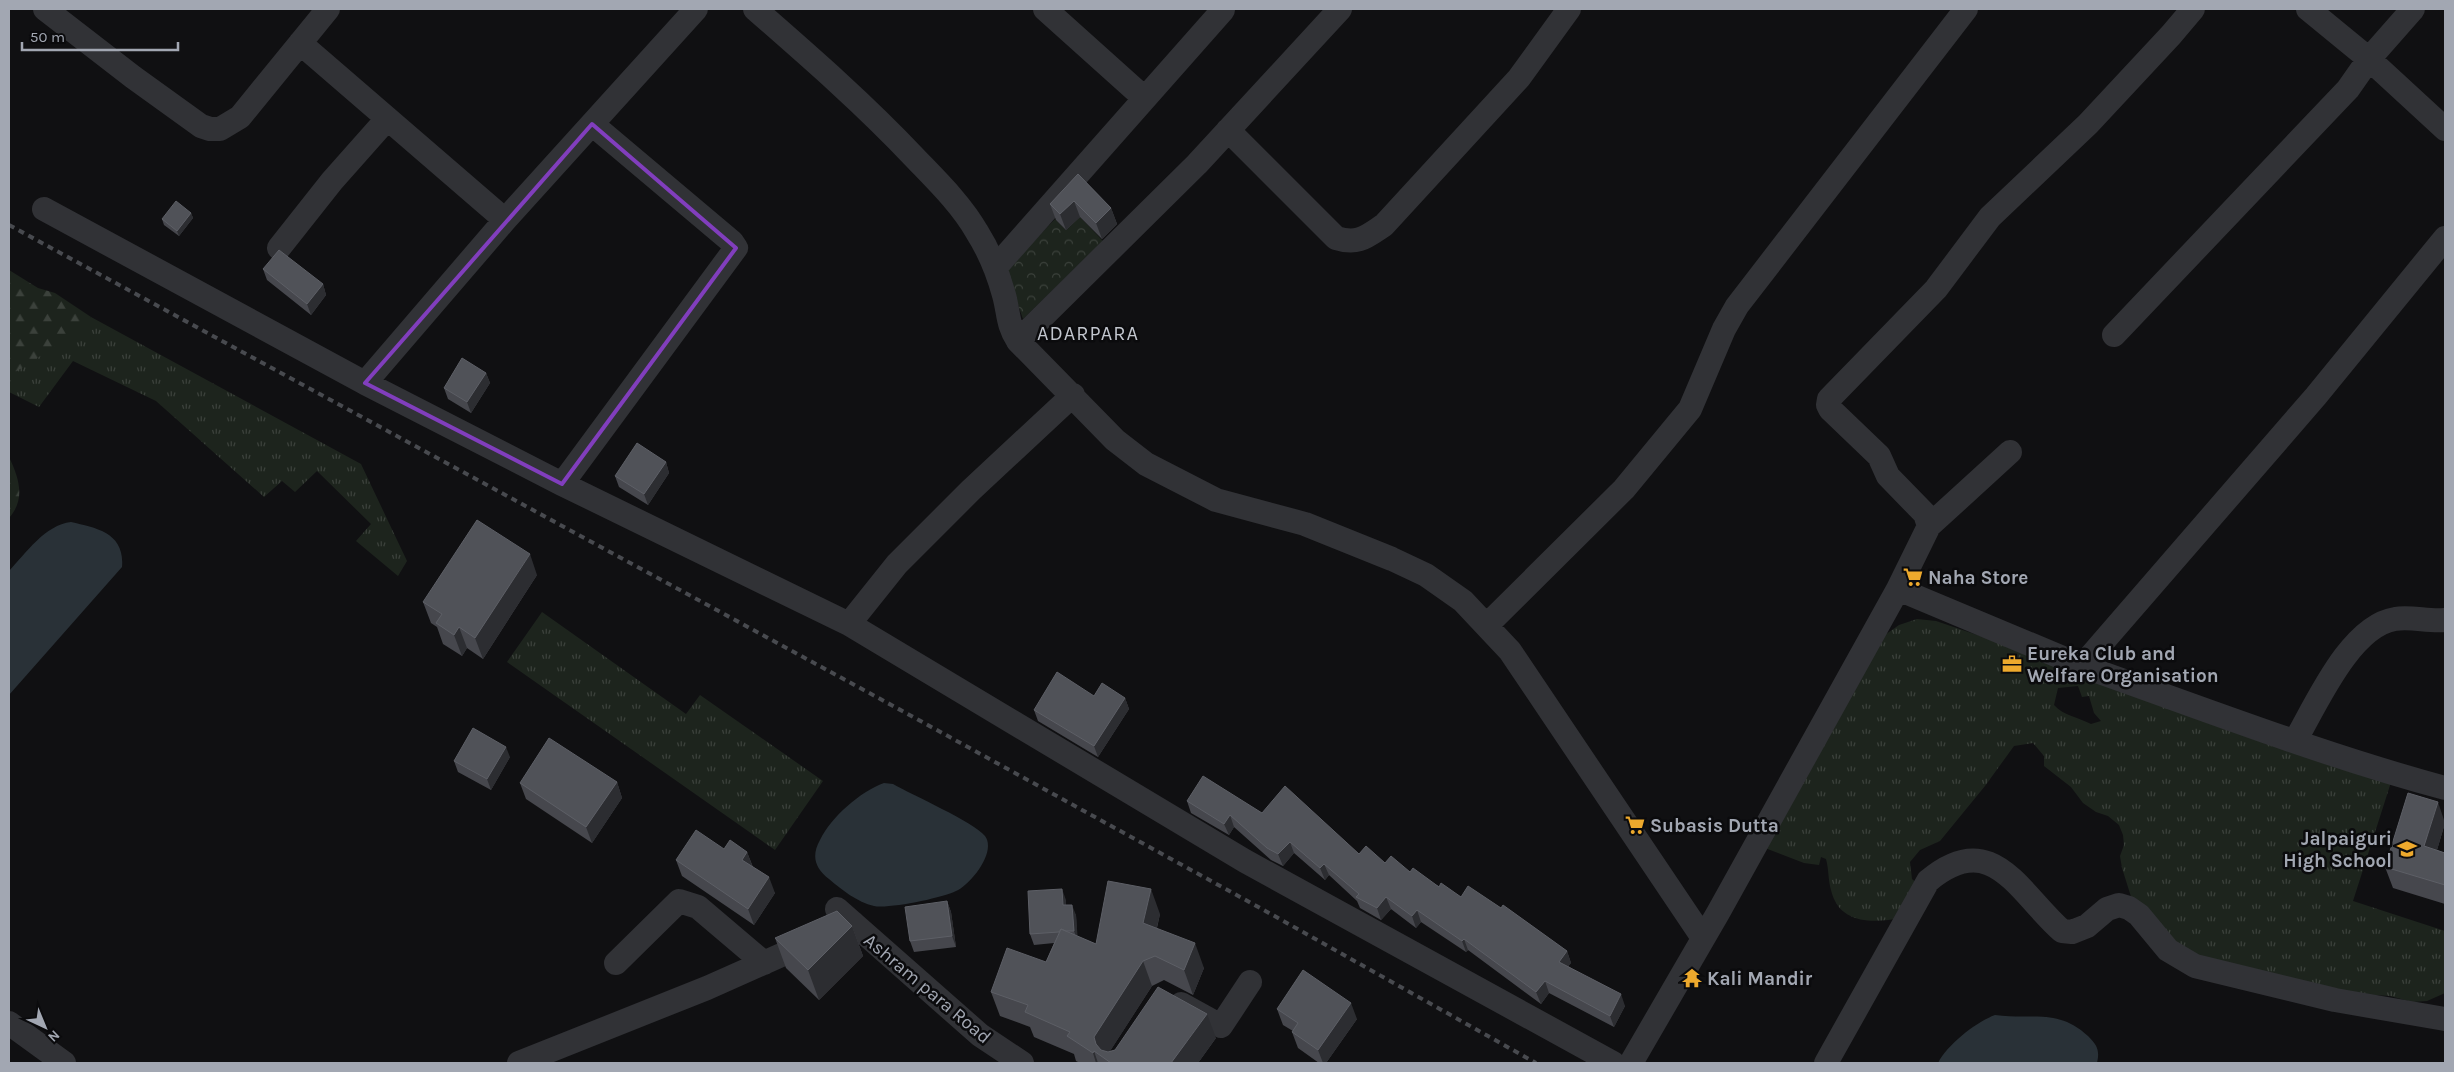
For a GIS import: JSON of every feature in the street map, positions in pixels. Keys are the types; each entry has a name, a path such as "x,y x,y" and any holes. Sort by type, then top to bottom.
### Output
{"street":[{"path":"44,9 133,77 210,130 220,129 240,117 328,9"},
{"path":"365,383 505,220 696,9"},
{"path":"755,9 844,88 931,174 976,230 995,268 1008,312 1009,327 1018,341 1115,440 1146,464 1216,500 1305,524 1392,558 1426,575 1463,601 1510,651 1703,938"},
{"path":"1045,9 1143,97"},
{"path":"1018,341 1197,164 1340,9"},
{"path":"1228,130 1336,238 1349,242 1364,238 1384,224 1518,78 1569,9"},
{"path":"1487,625 1624,489 1690,409 1724,328 1737,306 1966,9"},
{"path":"1929,526 1925,514 1888,476 1878,456 1830,409 1828,405 1829,399 1936,289 1990,217 2088,124 2171,35 2192,9"},
{"path":"2308,9 2370,59 2445,129"},
{"path":"2114,335 2348,89 2370,59 2413,9"},
{"path":"995,268 1143,97 1223,10"},
{"path":"300,43 505,220"},
{"path":"280,248 332,181 388,119"},
{"path":"562,484 736,248 732,242 592,124"},
{"path":"44,209 365,383 562,484 849,624 1246,861 1613,1063"},
{"path":"2082,666 2316,396 2445,238"},
{"path":"849,624 897,564 971,490 1073,395"},
{"path":"1631,1063 1898,589 1929,526 2010,452"},
{"path":"1898,589 2082,666 2396,775 2445,788"},
{"path":"2295,741 2344,658 2354,644 2370,631 2396,618 2445,620"},
{"path":"1826,1063 1928,882 1940,872 1960,863 1982,860 2006,873 2062,931 2072,932 2087,926 2107,909 2119,905 2129,908 2139,915 2168,950 2195,966 2334,1000 2445,1019"},
{"path":"519,1062 707,988 764,963 698,907 679,901 616,963"},
{"name":"Ashram para Road","path":"764,963 845,916 980,1035 1022,1063"},
{"path":"1158,1002 1163,994 1221,1026 1250,982"},
{"path":"9,1023 64,1063"}],"highlighted area":[{"path":"592,124 736,248 562,484 365,383"}],"green space":[{"path":"1080,217 1103,241 1023,319 1015,296 1001,276 1055,219 1066,230"},
{"path":"9,270 38,288 55,293 91,317 81,330 9,378"},
{"path":"91,317 361,464 407,561 398,576 356,541 371,524 317,471 295,492 282,481 264,497 156,401 73,361 39,407 9,392 9,374"},
{"path":"9,457 16,473 19,496 18,503 9,518"},
{"path":"542,612 686,714 700,695 823,781 775,850 507,662"},
{"path":"1917,619 1936,621 2393,776 2353,901 2445,931 2445,993 2427,1001 2412,1002 2390,996 2345,993 2194,961 2133,903 2122,868 2120,856 2124,845 2119,825 2108,816 2096,812 2083,803 2071,787 2044,766 2044,756 2033,743 2014,746 1985,786 1940,841 1920,850 1910,862 1912,879 1920,886 1901,918 1869,921 1850,916 1835,901 1830,886 1826,859 1821,857 1819,865 1804,863 1765,848 1882,637 1899,625","holes":["2078,686 2082,697 2089,696 2094,713 2101,721 2091,724 2067,714 2054,705 2058,688"]}],"shaded area":[{"path":"71,522 99,530 114,539 119,546 122,556 122,567 9,695 9,571 44,534 62,524"},
{"path":"884,783 893,784 942,809 979,830 985,836 988,843 988,851 985,859 962,888 939,897 881,907 862,902 850,895 820,871 815,856 817,846 825,831 839,814 856,799"},
{"path":"1995,1015 2055,1018 2077,1027 2094,1042 2098,1051 2097,1063 1938,1063 1955,1041 1979,1023"}],"building":[{"path":"1078,174 1111,208 1096,223 1074,201 1060,214 1050,204"},
{"path":"176,201 191,213 177,231 162,219"},
{"path":"279,250 323,284 307,304 263,269"},
{"path":"462,358 486,373 467,402 444,388"},
{"path":"637,443 666,462 644,494 615,476"},
{"path":"477,520 530,554 475,638 459,627 454,635 436,623 442,614 423,602"},
{"path":"1057,672 1094,696 1102,683 1125,698 1094,746 1034,710"},
{"path":"473,728 506,747 487,779 454,761"},
{"path":"549,738 617,782 586,827 520,783"},
{"path":"1203,776 1262,813 1285,786 1359,854 1366,846 1385,863 1391,856 1410,872 1413,868 1439,887 1441,883 1461,897 1468,886 1501,908 1503,905 1567,951 1559,962 1621,994 1610,1016 1545,981 1536,992 1464,939 1462,941 1417,910 1412,916 1386,897 1377,908 1356,897 1359,894 1324,864 1320,868 1290,842 1278,854 1267,848 1230,815 1224,824 1187,801"},
{"path":"2408,793 2438,802 2424,846 2445,853 2445,885 2385,867"},
{"path":"696,830 724,849 730,840 747,852 742,860 769,877 748,909 676,860"},
{"path":"1108,881 1151,889 1143,923 1195,943 1184,970 1155,956 1143,961 1094,1037 1096,1044 1101,1050 1108,1052 1115,1050 1158,987 1207,1014 1171,1063 1111,1063 1067,1036 1070,1032 1025,1012 1028,1005 991,992 1007,948 1046,962 1061,929 1096,944"},
{"path":"1062,889 1063,905 1072,905 1074,931 1061,929 1059,932 1030,934 1028,891"},
{"path":"947,901 952,936 910,941 905,907"},
{"path":"837,911 852,926 808,970 775,938"},
{"path":"1303,970 1351,1003 1318,1050 1292,1032 1298,1023 1277,1009"}],"railway":[{"path":"9,225 906,713 1262,909 1536,1063"}],"place":[{"name":"Naha Store","path":"1913,577"},
{"name":"Eureka Club and Welfare Organisation","path":"2012,664"},
{"name":"Subasis Dutta","path":"1635,825"},
{"name":"Jalpaiguri High School","path":"2407,849"},
{"name":"Kali Mandir","path":"1692,978"}],"district":[{"name":"ADARPARA","path":"1088,333"}]}
